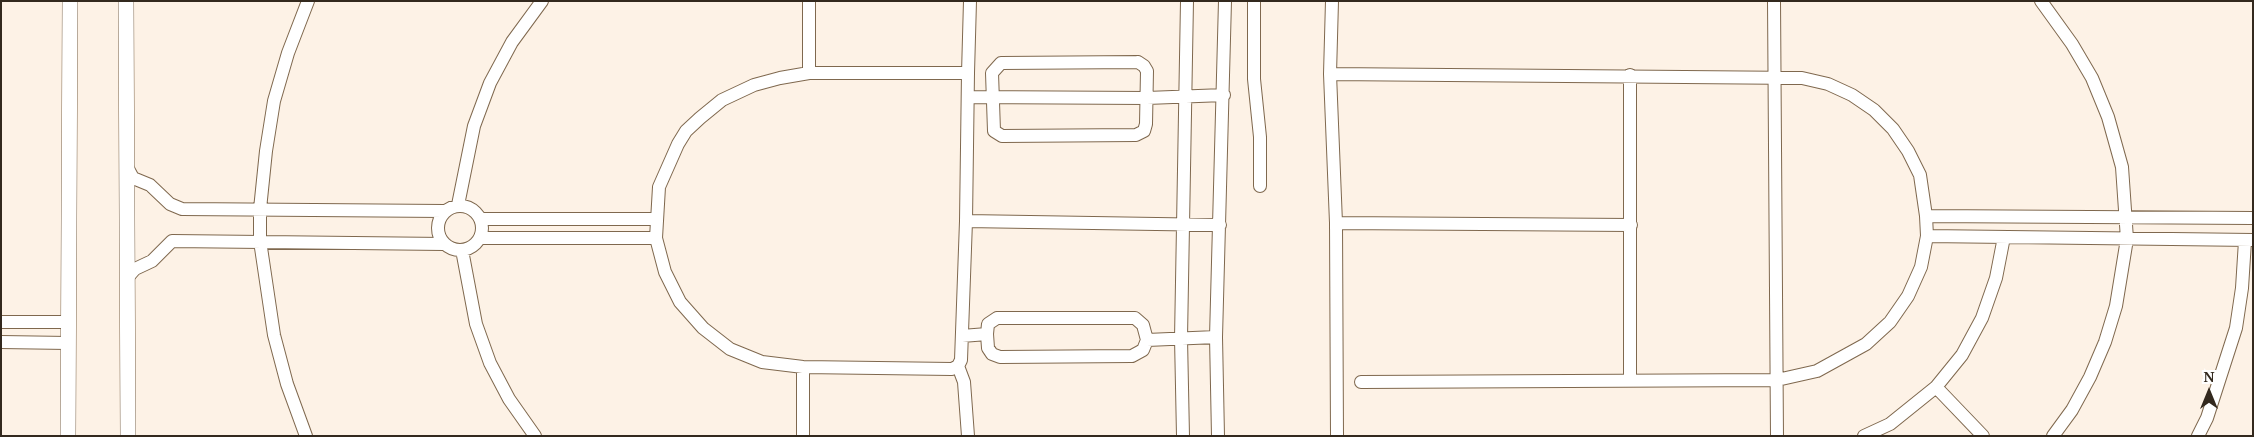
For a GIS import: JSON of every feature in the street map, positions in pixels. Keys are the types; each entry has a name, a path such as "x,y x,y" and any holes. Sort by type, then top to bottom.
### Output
{"street":[{"path":"68,436 70,1"},
{"path":"126,1 128,436"},
{"path":"306,436 287,384 274,335 260,241 260,209 266,151 274,101 288,53 308,1"},
{"path":"458,205 474,126 490,83 512,42 542,1"},
{"path":"809,1 809,73"},
{"path":"968,73 809,73 780,78 754,85 722,100 686,131 669,161 659,187 656,238 665,272 676,295 702,328 730,348 762,362 803,368 952,369 958,366 961,360 966,221 970,1"},
{"path":"1183,436 1181,338 1187,1"},
{"path":"1218,436 1216,337 1224,95 1225,1"},
{"path":"1254,1 1254,79 1260,137 1260,186"},
{"path":"1332,1 1330,74 1336,223 1337,436"},
{"path":"1774,1 1777,436"},
{"path":"2041,1 2072,44 2092,78 2108,117 2122,167 2128,239 2116,306 2105,342 2090,377 2072,410 2053,436"},
{"path":"1138,62 1147,71 1146,124 1144,131 1136,135 1002,136 994,131 993,97 992,73 995,67 1001,63 1138,62"},
{"path":"1330,74 1775,76 1802,78 1828,84 1852,95 1874,110 1893,129 1908,151 1920,175 1926,216 1927,236 1921,268 1908,296 1890,322 1866,344 1816,371 1777,380 1360,382"},
{"path":"1630,75 1630,380"},
{"path":"968,97 1147,98 1224,95"},
{"path":"126,165 133,178 150,185 170,204 182,209 444,212 458,205 472,209 481,219 483,226 481,238"},
{"path":"444,212 438,224 439,237 444,244 455,250 469,248 481,238 656,238"},
{"path":"1926,216 2253,218"},
{"path":"481,219 656,219"},
{"path":"966,221 1220,225"},
{"path":"1336,223 1630,225"},
{"path":"1927,236 2249,240 2236,328 2207,418 2198,436"},
{"path":"1864,436 1890,424 1936,387 1962,354 1982,318 1996,278 2004,237"},
{"path":"128,277 135,269 152,261 172,241 444,244"},
{"path":"462,250 476,324 490,363 509,399 535,436"},
{"path":"997,318 1135,318 1143,325 1147,340 1143,350 1132,356 1000,357 992,354 988,348 987,334 988,324 997,318"},
{"path":"1,322 68,322"},
{"path":"962,336 987,334"},
{"path":"1147,340 1216,337"},
{"path":"1,342 68,343"},
{"path":"958,366 964,382 968,436"},
{"path":"803,368 804,436"},
{"path":"1936,387 1983,436"}]}
